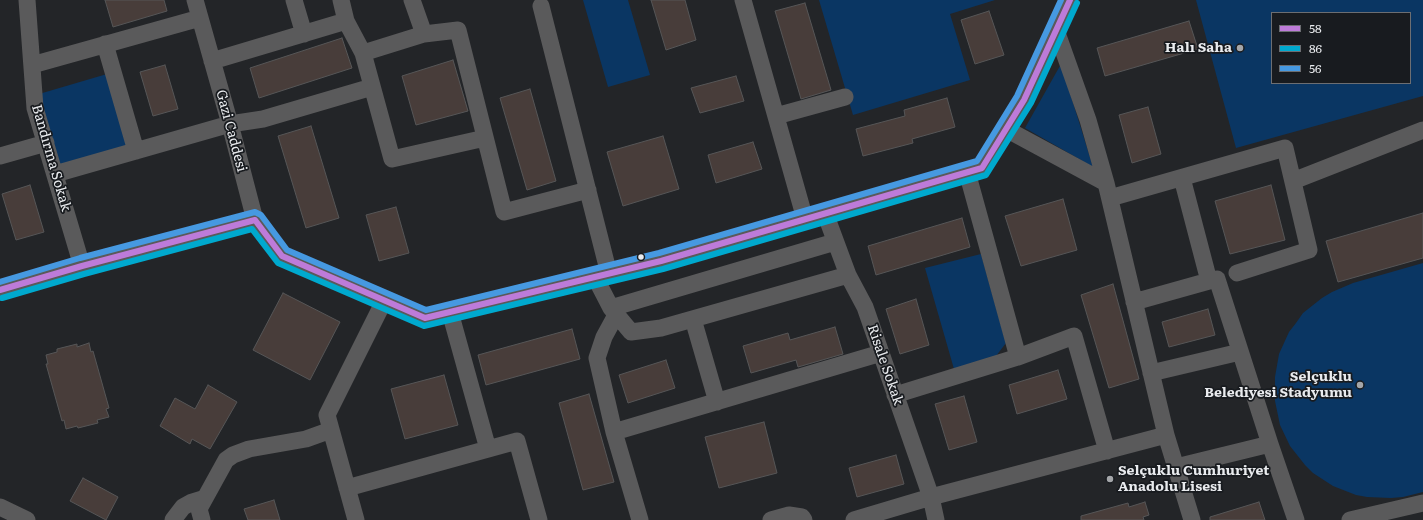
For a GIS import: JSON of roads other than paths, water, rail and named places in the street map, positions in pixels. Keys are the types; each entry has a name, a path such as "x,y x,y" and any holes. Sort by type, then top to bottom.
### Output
{"street":[{"name":"Bandırma Sokak","path":"27,0 35,108 82,266"},
{"name":"Gazi Caddesi","path":"194,0 230,124 255,220 282,256 384,301"},
{"path":"294,0 304,34"},
{"path":"341,0 346,21 363,53 392,159 485,138"},
{"path":"412,0 424,34"},
{"path":"743,0 806,219"},
{"path":"356,520 327,414 384,301 425,318 661,261 982,168 1024,100 1070,0"},
{"path":"541,6 588,190 602,276 614,312 631,332 661,328 848,275"},
{"path":"32,65 200,18"},
{"path":"212,61 346,21"},
{"path":"363,53 424,34 458,30 504,212 588,190"},
{"path":"1056,30 1088,120 1108,191 1166,435 1192,520"},
{"path":"105,44 136,151"},
{"path":"55,174 230,124 263,119 372,87"},
{"path":"776,116 845,97"},
{"path":"1006,130 1108,191 1182,178 1285,148 1309,250 1237,273"},
{"path":"1293,181 1423,130"},
{"path":"0,156 46,143"},
{"path":"967,172 1018,357"},
{"path":"1182,178 1209,281"},
{"name":"Risale Sokak","path":"825,213 848,275 865,307 930,497 936,520"},
{"path":"3,290 82,266 255,220"},
{"path":"614,312 835,242"},
{"path":"1134,302 1217,279 1296,520"},
{"path":"450,312 488,449"},
{"path":"614,312 597,358 614,432 640,520"},
{"path":"693,319 717,402"},
{"path":"895,395 1018,357 1074,336 1107,451"},
{"path":"1151,373 1240,352"},
{"path":"614,432 881,353"},
{"path":"202,520 199,509 226,460 233,455 249,449 306,438 331,430"},
{"path":"854,520 930,497 1166,435"},
{"path":"347,488 517,442 539,520"},
{"path":"1176,467 1270,444"},
{"path":"173,520 183,507 192,502 206,498"},
{"path":"1350,520 1423,503"},
{"path":"0,507 26,520"},
{"path":"771,520 789,515 802,517 804,520"}],"place":[{"name":"Halı Saha","path":"1240,48"},
{"name":"Selçuklu Belediyesi Stadyumu","path":"1360,385"},
{"name":"Selçuklu Cumhuriyet Anadolu Lisesi","path":"1110,479"}]}
